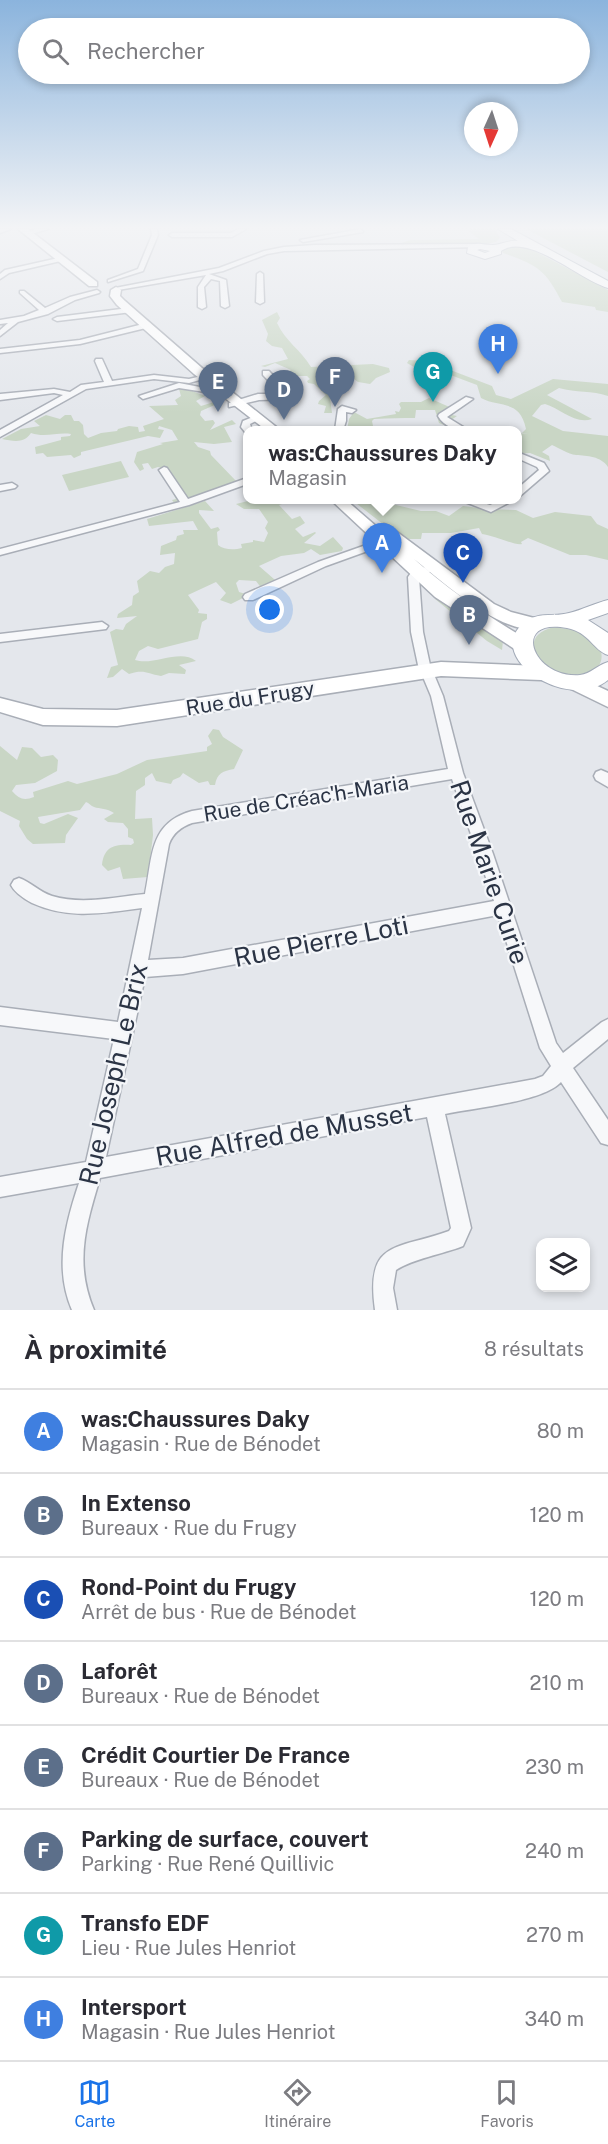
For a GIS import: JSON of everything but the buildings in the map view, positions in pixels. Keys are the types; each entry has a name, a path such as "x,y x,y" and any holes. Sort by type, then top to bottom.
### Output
{"main road":[{"path":"576,623 608,606"},
{"path":"607,672 593,680 576,683 559,681 541,673 523,649 526,633 536,624 550,620 576,623 608,616"},
{"path":"576,623 598,634 608,648"}],"street":[{"path":"0,322 29,319 93,290"},
{"path":"110,290 127,310 202,378 237,406 255,425"},
{"path":"201,290 202,307"},
{"path":"223,290 225,306"},
{"path":"260,290 260,302"},
{"path":"22,292 45,312"},
{"path":"57,319 127,310"},
{"path":"0,334 14,322"},
{"path":"0,351 145,325"},
{"path":"99,361 109,383"},
{"path":"237,406 282,389 266,373"},
{"path":"0,434 84,387 154,377 189,381 202,378"},
{"path":"143,396 178,386 205,390 215,388"},
{"path":"0,397 54,391 69,394"},
{"path":"454,426 447,423 442,416 469,399"},
{"path":"340,426 342,409 352,410"},
{"path":"522,457 541,465 544,471 522,490"},
{"path":"164,470 186,503"},
{"path":"0,552 186,503 243,482"},
{"path":"0,488 12,486"},
{"path":"343,504 393,546 425,580 496,612 536,624"},
{"path":"355,504 425,580 523,649 516,663 501,670"},
{"path":"475,504 487,509 496,508 502,504"},
{"path":"249,597 322,564 393,546"},
{"name":"Rue Marie Curie","path":"425,580 418,639 426,671 437,696 456,773 549,1048 608,1136"},
{"path":"0,638 102,626"},
{"name":"Rue du Frugy","path":"0,705 43,717 117,718 451,668 541,673"},
{"path":"576,683 608,699"},
{"name":"Rue de Créac'h-Maria","path":"164,837 172,825 192,817 456,773"},
{"name":"Rue Joseph Le Brix","path":"83,1310 76,1298 73,1248 80,1211 94,1170 139,969 164,837"},
{"path":"19,885 38,899 69,908 152,900"},
{"name":"Rue Pierre Loti","path":"139,969 183,966 503,907"},
{"path":"0,1016 125,1032"},
{"name":"Rue Alfred de Musset","path":"0,1187 535,1088 549,1082 571,1057 608,1028"},
{"path":"386,1310 381,1284 382,1274 390,1262 456,1239 461,1228 434,1106"}],"green space":[{"path":"555,290 608,290 608,312 596,310 595,307 562,302"},
{"path":"277,312 280,318 277,323 280,329 311,367 373,364 389,368 390,372 376,378 370,384 358,382 350,376 345,377 345,382 321,384 330,398 332,413 324,413 326,406 318,404 326,395 314,384 308,383 310,379 307,376 291,376 280,381 275,377 291,370 275,363 265,367 261,366 288,359 282,348 272,346 266,341 268,334 262,320"},
{"path":"409,360 427,361 492,386 496,395 511,399 553,379 608,384 608,396 559,388 547,395 592,419 580,420 545,404 541,405 532,416 563,431 608,436 608,467 598,459 573,454 552,445 542,452 549,456 550,461 530,453 522,454 522,433 528,434 522,433 526,429 523,419 514,409 481,398 477,385 432,368 414,367 407,363"},
{"path":"182,387 205,396 196,401 201,406 214,402 217,404 201,411 200,415 205,421 213,420 215,423 210,430 232,420 236,424 224,427 232,442 214,444 194,442 198,447 210,451 211,455 237,482 175,504 172,500 176,499 170,488 171,483 165,469 158,467 152,469 148,463 142,464 144,469 140,471 134,462 137,452 163,444 160,443 178,440 172,430 159,426 158,429 164,430 160,438 148,436 81,452 81,455 74,458 71,455 47,457 43,453 36,454 35,447 61,440 61,437 71,434 31,433 22,440 2,439 21,429 40,426 34,421 46,415 60,419 65,415 71,415 74,421 79,421 83,425 84,434 88,438 129,426 138,427 139,432 145,431 143,426 164,419 149,406 178,405 175,400 181,396 179,389"},
{"path":"429,398 454,409 452,415 457,416 451,420 464,426 451,424 446,426 439,423 435,410 416,410 415,418 374,419 373,426 348,426 354,412 367,419 396,414 395,411 399,412 401,408 399,404 401,402 421,402"},
{"path":"121,461 129,477 69,491 62,475"},
{"path":"205,501 214,511 199,510 199,513 211,529 218,527 220,530 217,532 220,547 239,549 242,548 241,544 253,542 253,540 264,542 268,533 265,528 268,522 259,509 244,509 236,504 282,504 279,505 292,519 300,516 305,523 295,529 303,537 316,533 304,543 320,546 333,537 343,548 342,551 320,555 311,549 304,553 281,556 259,566 282,586 279,589 262,589 256,581 239,580 236,583 239,592 249,595 231,604 220,600 226,593 216,582 188,595 199,610 198,613 207,614 207,619 202,622 198,639 158,649 148,646 139,651 135,660 150,661 190,657 196,661 179,665 186,670 185,674 169,673 161,676 142,672 129,674 122,669 113,677 107,678 111,667 118,665 110,632 116,629 123,630 126,624 137,616 117,618 118,614 132,605 133,596 139,592 137,581 150,571 159,573 165,567 174,564 175,553 160,555 161,546 176,540 177,536 184,534 183,530 198,530 193,521 149,526 147,519"},
{"path":"357,504 396,505 421,511 436,511 449,516 463,506 516,510 533,518 555,512 591,516 597,524 608,529 608,560 586,555 570,555 528,538 521,542 522,544 514,543 482,534 479,528 451,533 422,533 421,539 406,539 397,535"},
{"path":"437,598 503,641 502,650 487,641 435,599"},
{"path":"554,627 580,631 601,651 599,665 592,671 579,675 565,674 552,669 542,661 535,651 534,642 540,633"},
{"path":"213,729 219,730 223,737 243,750 234,769 221,773 215,785 210,785 208,781 199,783 183,773 171,784 156,781 152,773 145,778 145,785 136,791 135,819 152,818 153,835 148,877 123,879 120,867 108,871 102,865 108,850 115,846 134,843 133,839 128,837 128,829 123,823 108,822 104,819 114,813 111,811 94,807 86,802 80,810 38,817 40,823 44,824 68,814 78,818 66,835 65,843 33,844 19,826 20,821 0,811 0,746 17,760 22,747 32,748 41,757 53,755 58,760 57,771 35,783 16,785 12,791 19,797 27,799 34,797 33,792 68,781 77,784 117,774 147,760 207,751 207,747 212,744 208,736"}],"place":[{"name":"Intersport","path":"498,374"},
{"name":"Transfo EDF","path":"433,402"},
{"name":"Parking de surface, couvert","path":"335,407"},
{"name":"Crédit Courtier De France","path":"218,412"},
{"name":"Laforêt","path":"284,420"},
{"name":"was:Chaussures Daky","path":"382,573"},
{"name":"Rond-Point du Frugy","path":"463,583"},
{"name":"In Extenso","path":"469,645"}]}
